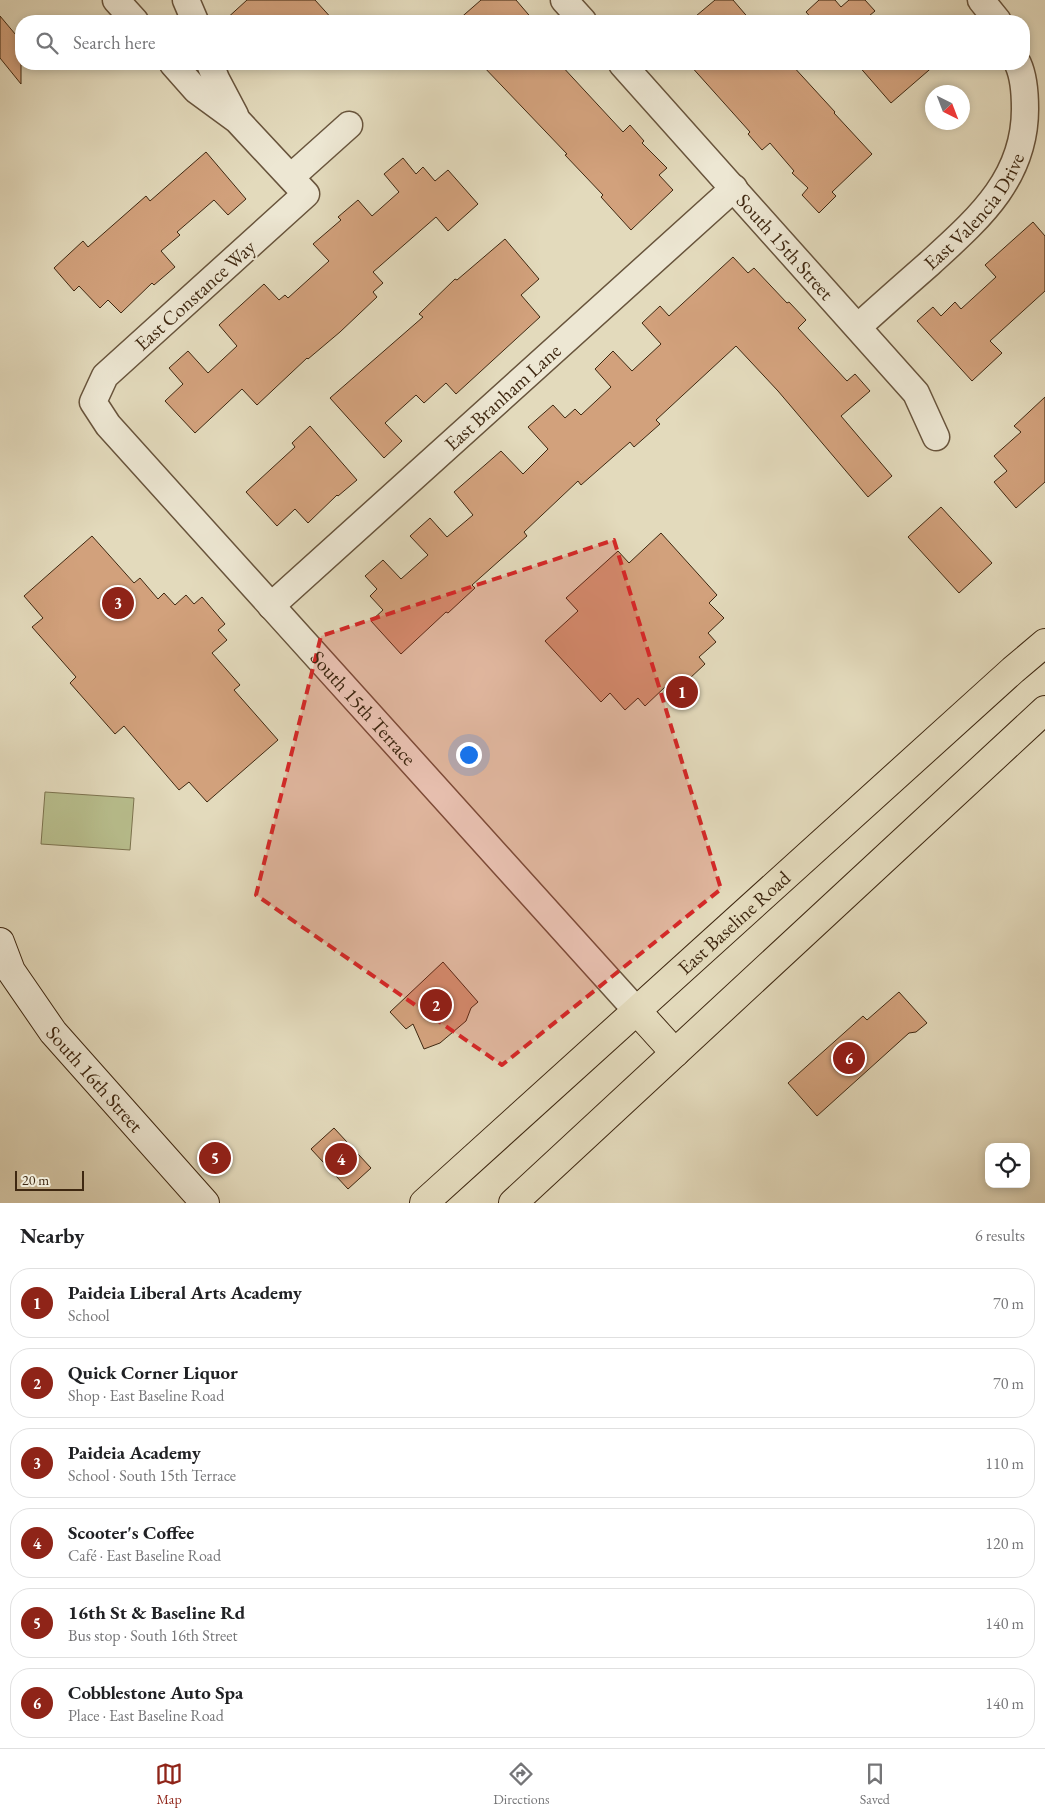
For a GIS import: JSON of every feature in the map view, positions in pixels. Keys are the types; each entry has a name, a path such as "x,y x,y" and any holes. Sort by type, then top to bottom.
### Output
{"main road":[{"name":"East Baseline Road","path":"424,1203 1013,670 1045,644"},
{"path":"513,1203 1045,710"},
{"name":"South 16th Street","path":"0,942 11,971 53,1032 205,1203"},
{"path":"637,1011 675,1053"}],"street":[{"path":"116,0 130,15"},
{"path":"186,0 192,15"},
{"path":"564,0 578,15"},
{"path":"981,0 993,15"},
{"path":"178,70 196,90 237,120 298,185"},
{"path":"212,70 237,120"},
{"name":"South 15th Street","path":"627,70 916,393 936,437"},
{"name":"East Valencia Drive","path":"858,327 960,235 1002,189 1020,150 1025,125 1025,98 1019,70"},
{"name":"East Constance Way","path":"93,402 105,376 298,185 349,125"},
{"name":"East Branham Lane","path":"271,606 734,188"},
{"name":"South 15th Terrace","path":"93,402 108,425 637,1011"}],"highlighted area":[{"path":"614,540 721,889 502,1065 256,895 321,636"}],"green space":[{"path":"45,792 134,798 130,850 41,844"}],"building":[{"path":"247,0 315,0 329,15 231,15"},
{"path":"481,0 516,0 529,15 464,15"},
{"path":"715,0 733,0 746,15 697,15"},
{"path":"819,0 835,0 841,7 849,0 865,0 875,11 870,15 809,15 806,12"},
{"path":"0,16 15,34 15,70 21,70 21,84 0,58"},
{"path":"487,70 566,70 623,132 630,125 644,141 642,143 667,168 659,175 673,190 631,230 601,197 603,195 565,155 567,154"},
{"path":"694,70 796,70 872,154 832,192 836,196 819,213 802,195 808,188 792,173 794,171 770,143 762,150 748,134 750,132"},
{"path":"862,70 929,70 891,103"},
{"path":"206,152 246,199 228,215 214,200 177,232 180,235 161,251 175,267 154,285 152,283 121,313 108,300 100,308 79,286 74,291 54,268 83,241 88,247 146,196 150,201"},
{"path":"403,158 416,174 423,167 435,181 448,170 478,204 448,231 436,217 373,272 383,283 373,292 377,297 257,405 242,389 195,433 165,401 183,384 169,368 188,351 208,373 237,346 219,325 264,284 279,300 285,295 288,298 329,261 313,244 341,220 338,217 358,200 372,216 399,192 384,174"},
{"path":"1033,222 1045,236 1045,291 990,341 1002,353 972,381 917,321 933,307 941,316 955,302 961,309 996,277 985,265"},
{"path":"505,239 539,279 521,295 540,317 456,394 446,383 424,403 416,395 385,423 402,441 384,458 330,398 423,317 419,314 455,279 457,280"},
{"path":"733,257 748,273 754,268 806,320 798,328 847,381 855,374 870,391 841,416 892,476 868,497 778,391 736,346 656,420 660,424 634,447 630,442 581,485 578,481 524,532 527,536 472,585 475,588 401,654 371,621 383,610 370,596 377,589 365,576 383,560 401,579 428,555 410,536 430,518 447,537 473,515 454,492 501,451 523,474 548,449 528,427 553,405 565,418 575,409 581,415 611,387 595,369 613,351 632,371 661,344 642,323 660,306 669,316"},
{"path":"1045,397 1045,482 1016,508 994,482 1007,471 994,456 1021,432 1014,426"},
{"path":"310,426 357,480 337,495 308,523 295,509 277,526 246,492 295,447 292,443"},
{"path":"941,507 992,563 959,593 908,537"},
{"path":"661,533 717,595 709,603 724,618 708,633 716,642 699,657 705,664 672,695 665,687 645,706 638,698 625,710 610,693 601,702 545,641 578,611 566,598 618,551 629,563"},
{"path":"92,536 134,583 140,578 158,599 164,593 175,605 186,595 194,604 202,597 225,624 218,630 227,640 212,653 240,685 234,690 278,740 207,802 189,782 179,790 124,726 115,734 70,683 76,677 32,627 43,618 24,596"},
{"path":"443,962 478,1002 471,1008 466,1021 440,1043 424,1049 413,1024 406,1029 390,1012"},
{"path":"899,992 927,1023 916,1032 909,1033 817,1116 788,1083 863,1016 867,1020"},
{"path":"334,1128 371,1168 348,1189 311,1149"}],"place":[{"name":"Paideia Academy","path":"118,603"},
{"name":"Paideia Liberal Arts Academy","path":"682,692"},
{"name":"Quick Corner Liquor","path":"436,1005"},
{"name":"Cobblestone Auto Spa","path":"849,1058"},
{"name":"16th St & Baseline Rd","path":"215,1158"},
{"name":"Scooter's Coffee","path":"341,1159"}]}
